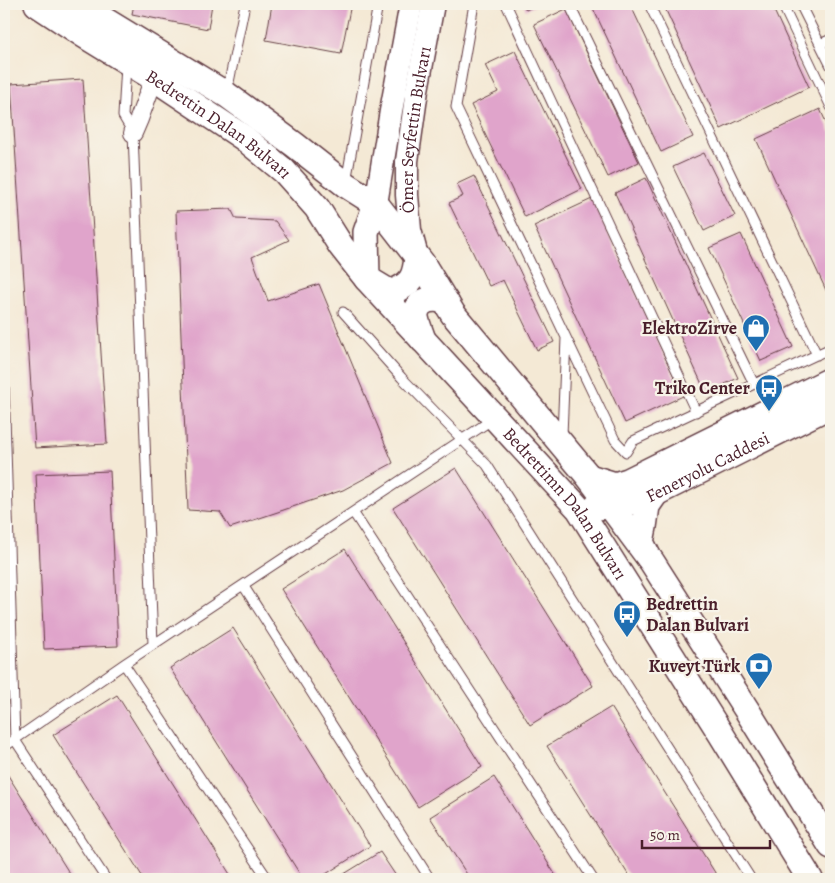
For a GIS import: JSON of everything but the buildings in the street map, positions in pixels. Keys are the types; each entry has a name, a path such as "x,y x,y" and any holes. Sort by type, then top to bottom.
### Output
{"main road":[{"name":"Bedrettin Dalan Bulvarı","path":"37,4 244,138 284,171 317,208 341,246 367,279"},
{"name":"Bedrettin Dalan Bulvarı","path":"90,7 227,95 346,185 376,204 417,257"},
{"path":"376,204 366,232 367,279 392,294 405,287 416,272 417,257"},
{"name":"Bedrettimn Dalan Bulvarı","path":"417,257 453,314 589,477 652,562 831,846"},
{"name":"Bedrettimn Dalan Bulvarı","path":"367,279 579,509 810,879"},
{"path":"423,340 416,312 420,305 432,299 446,302"},
{"name":"Feneryolu Caddesi","path":"589,477 615,485 628,481 831,380"},
{"name":"Feneryolu Caddesi","path":"579,509 621,505 656,494 831,405"},
{"path":"652,562 640,542 644,528 646,506 656,494"}],"street":[{"name":"Ömer Seyfettin Bulvarı","path":"376,204 411,4"},
{"name":"Ömer Seyfettin Bulvarı","path":"417,257 410,230 407,161 416,90 433,4"},
{"path":"133,133 154,78"}],"lane":[{"path":"227,95 244,4"},
{"path":"346,185 378,4"},
{"path":"474,4 456,107 615,440 626,452 634,441 831,348"},
{"path":"506,4 696,412"},
{"path":"569,4 754,384"},
{"path":"649,4 816,355"},
{"path":"782,4 831,107"},
{"path":"800,4 831,66"},
{"path":"820,44 831,39"},
{"path":"126,60 124,116 133,133 154,644"},
{"path":"343,312 402,378 487,465 752,879"},
{"path":"561,443 566,337"},
{"path":"4,383 15,740 106,879"},
{"path":"4,748 124,664 495,418"},
{"path":"353,512 593,879"},
{"path":"243,585 430,879"},
{"path":"124,664 268,879"}],"place":[{"name":"ElektroZirve","path":"756,352"},
{"name":"Triko Center","path":"769,412"},
{"name":"Bedrettin Dalan Bulvari","path":"627,638"},
{"name":"Kuveyt Türk","path":"759,690"}]}
